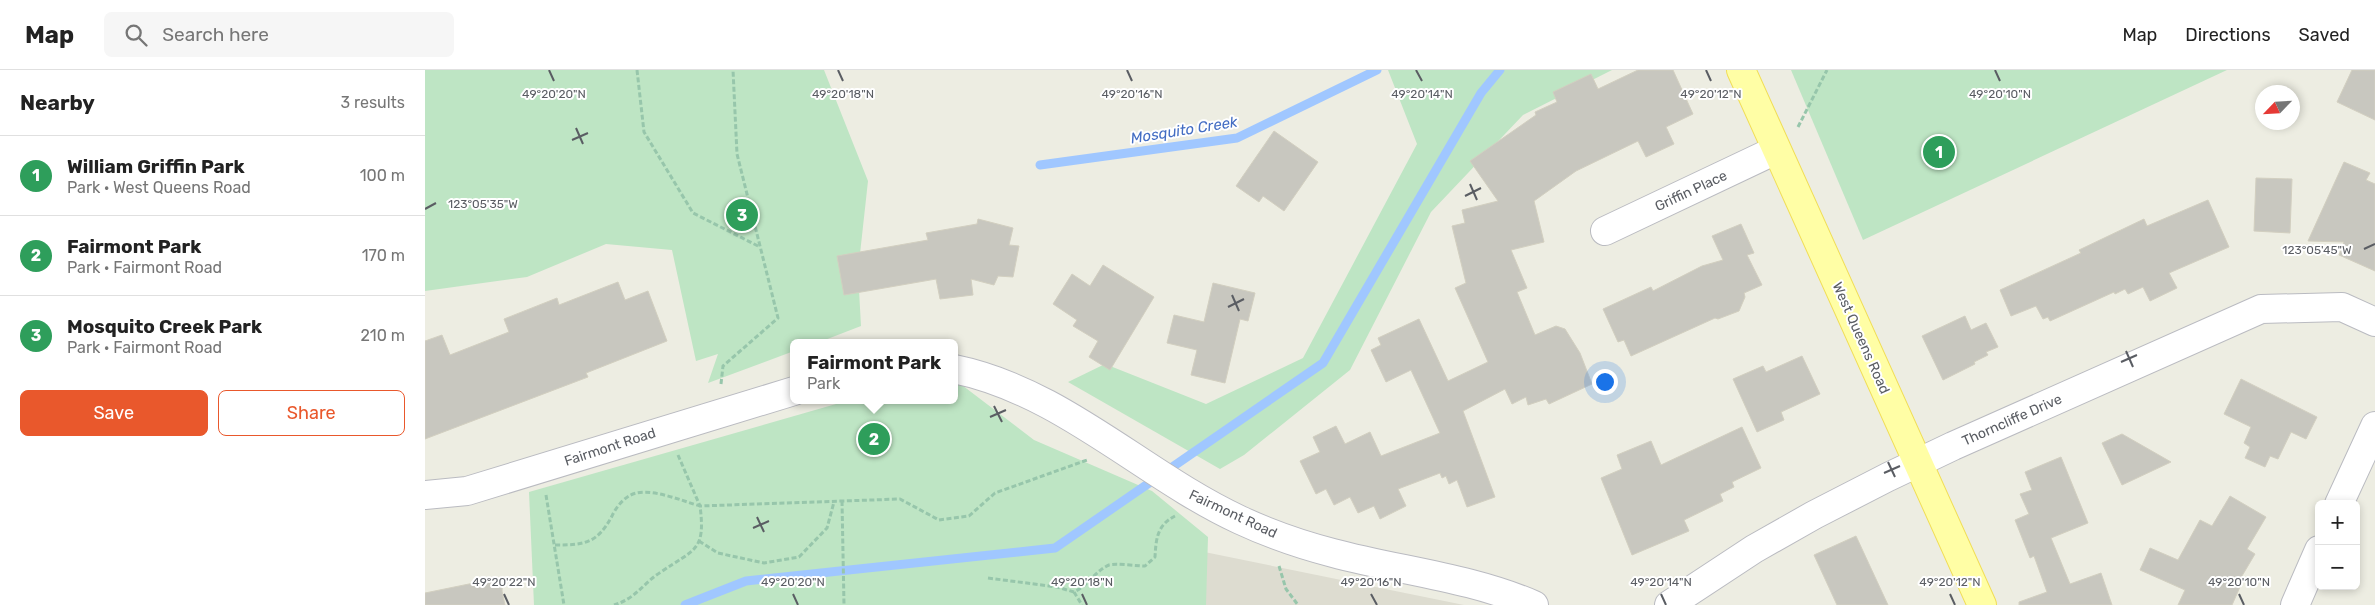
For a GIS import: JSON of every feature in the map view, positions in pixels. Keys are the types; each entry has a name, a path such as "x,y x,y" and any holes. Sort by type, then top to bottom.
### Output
{"main road":[{"name":"West Queens Road","path":"1741,70 1982,605"}],"street":[{"name":"Griffin Place","path":"1605,231 1776,150"},
{"name":"Thorncliffe Drive","path":"1669,605 1754,549 1814,515 1918,462 2261,309 2342,307 2375,322"},
{"name":"Fairmont Road","path":"958,370 1011,386 1119,447 1180,500 1333,553 1479,584 1534,605"},
{"name":"Fairmont Road","path":"425,495 467,491 537,471 667,428 790,393"},
{"path":"2341,500 2375,426"},
{"path":"2295,605 2315,559"}],"path":[{"path":"637,70 644,132 693,213 761,248"},
{"path":"717,414 723,366 779,318 737,154 733,70"},
{"path":"1797,129 1827,70"},
{"path":"614,605 641,591 660,572 691,554 699,541 703,529 700,506 667,428"},
{"path":"555,545 586,543 603,532 616,508 629,495 647,492 669,496 700,506 900,499 939,520 969,516 995,493 1119,447"},
{"path":"545,489 564,605"},
{"path":"1074,592 1086,586 1099,572 1111,564 1145,566 1155,557 1157,534 1180,500"},
{"path":"842,501 844,605"},
{"path":"699,541 718,553 764,563 799,557 827,528 834,502"},
{"path":"1276,558 1286,589 1298,605"},
{"path":"987,578 1057,587 1074,592 1083,605"}],"shaded area":[{"path":"1170,545 1464,605 1164,605"}],"green space":[{"path":"425,70 824,70 868,181 858,272 861,326 827,339 790,339 790,352 708,383 718,354 696,361 672,250 606,244 527,277 425,291"},
{"path":"1388,70 1612,70 1523,115 1431,212 1350,370 1244,455 1220,469 1068,382 1105,364 1206,404 1303,358 1417,144"},
{"path":"1791,70 2227,70 1863,240"},
{"path":"958,382 1034,440 1152,491 1208,537 1206,605 534,605 529,492 836,404 958,404"}],"building":[{"path":"1638,70 1673,70 1693,114 1666,127 1674,144 1646,157 1638,141 1576,171 1534,201 1544,242 1511,250 1527,288 1517,292 1535,335 1556,326 1565,329 1580,353 1592,384 1549,404 1546,399 1528,405 1526,397 1512,404 1505,389 1463,411 1495,497 1467,507 1457,480 1449,484 1446,476 1442,478 1440,473 1398,489 1406,506 1380,519 1374,506 1358,513 1350,497 1334,505 1326,489 1316,494 1300,461 1320,452 1313,437 1336,426 1345,444 1370,432 1381,456 1440,433 1411,370 1386,382 1371,350 1381,345 1378,338 1419,319 1448,381 1488,362 1455,288 1466,283 1452,226 1465,223 1462,210 1498,201 1470,161 1536,115 1535,112 1557,102 1553,92 1591,74 1598,89"},
{"path":"2352,70 2375,70 2375,120 2337,102"},
{"path":"1274,131 1318,162 1284,211 1263,196 1259,202 1236,186"},
{"path":"2344,162 2370,173 2366,180 2375,184 2375,271 2339,255 2344,242 2308,241"},
{"path":"2256,178 2292,179 2290,233 2254,231"},
{"path":"2208,200 2229,247 2169,273 2177,288 2150,301 2143,287 2128,294 2125,289 2115,294 2114,292 2050,321 2048,317 2043,319 2036,306 2011,316 2000,290 2081,253 2079,250 2144,219 2147,226"},
{"path":"978,219 1013,228 1009,245 1019,246 1013,277 998,276 994,285 971,279 973,295 940,299 936,279 844,295 837,256 928,240 926,233 977,224"},
{"path":"1741,224 1754,253 1747,255 1762,285 1744,293 1745,297 1739,311 1718,319 1715,318 1631,356 1624,340 1618,342 1603,309 1651,287 1653,291 1702,266 1723,260 1712,236"},
{"path":"1103,265 1154,297 1110,370 1089,357 1098,341 1073,326 1077,320 1053,304 1072,274 1090,286"},
{"path":"618,282 625,300 648,291 667,341 586,373 588,377 425,439 425,341 442,335 450,355 509,332 504,319 557,298 559,305"},
{"path":"1213,283 1255,293 1248,321 1240,319 1225,383 1191,375 1197,350 1167,343 1174,315 1204,322"},
{"path":"1965,316 1971,330 1986,323 1998,347 1986,352 1988,355 1974,362 1975,364 1943,380 1922,336"},
{"path":"1802,356 1820,394 1781,412 1784,420 1757,432 1733,379 1763,366 1766,372"},
{"path":"2241,379 2317,417 2306,439 2291,432 2278,459 2270,456 2265,467 2245,458 2250,447 2244,443 2251,427 2224,414"},
{"path":"1742,427 1761,468 1732,482 1734,487 1720,494 1723,501 1684,520 1689,531 1632,555 1601,478 1622,469 1617,455 1651,441 1661,465"},
{"path":"2122,434 2171,462 2122,485 2102,443"},
{"path":"2061,457 2088,523 2051,538 2070,584 2101,573 2112,605 2019,605 2019,602 2047,592 2034,556 2030,558 2015,520 2029,514 2020,494 2032,490 2025,472"},
{"path":"2230,496 2266,517 2247,549 2255,554 2236,586 2240,587 2232,605 2178,605 2185,590 2140,570 2150,548 2178,560 2200,520 2212,526"},
{"path":"1856,536 1888,605 1837,605 1814,555"},
{"path":"503,577 502,591 505,605 425,605 425,593"}],"waterway":[{"name":"Mosquito Creek","path":"1040,165 1237,138 1377,70"},
{"path":"685,605 746,581 1055,548 1323,363 1481,93 1500,70"}],"place":[{"name":"William Griffin Park","path":"1939,152"},
{"name":"Mosquito Creek Park","path":"742,215"},
{"name":"Fairmont Park","path":"874,439"}]}
